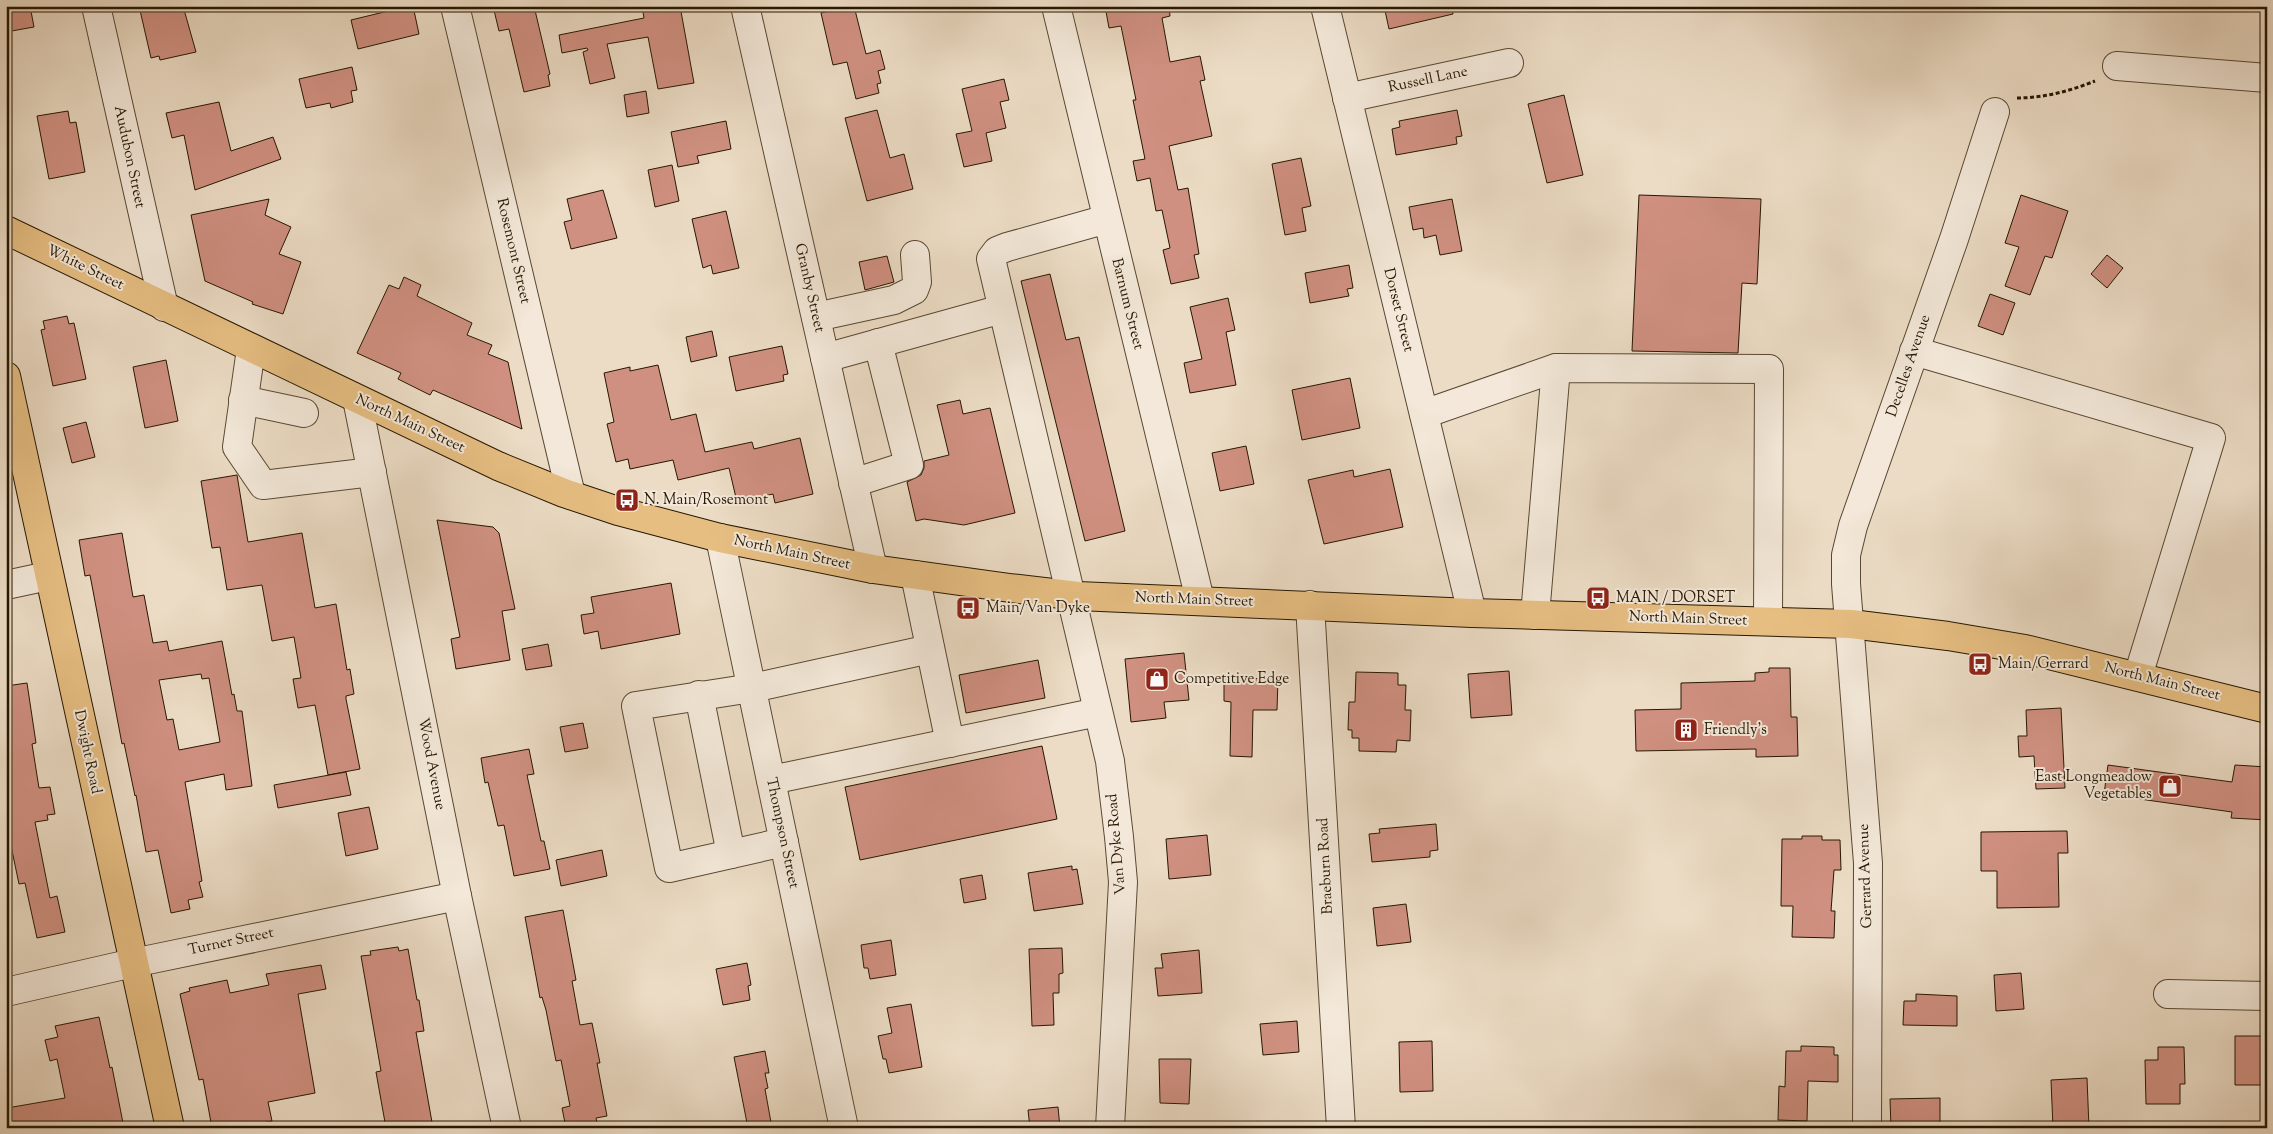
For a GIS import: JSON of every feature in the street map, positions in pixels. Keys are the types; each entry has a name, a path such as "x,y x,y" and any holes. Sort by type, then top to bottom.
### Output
{"main road":[{"name":"White Street","path":"6,230 164,307"},
{"name":"North Main Street","path":"164,307 498,466 571,495 618,511 720,538 873,569 1070,594 1472,613 1851,624 1999,644 2138,676 2267,709"},
{"name":"Dwight Road","path":"6,376 48,576 170,1128"}],"street":[{"name":"Audubon Street","path":"96,6 164,307"},
{"name":"Rosemont Street","path":"455,6 571,495"},
{"name":"Granby Street","path":"745,6 873,569"},
{"name":"Barnum Street","path":"1056,6 1200,600"},
{"name":"Dorset Street","path":"1325,6 1472,613"},
{"name":"Russell Lane","path":"1347,98 1510,63"},
{"path":"2117,66 2267,78"},
{"name":"Decelles Avenue","path":"1851,624 1846,584 1846,555 1853,526 1996,112"},
{"name":"Van Dyke Road","path":"1107,219 997,251 991,259 1110,761 1122,882 1110,1128"},
{"path":"816,317 894,300 914,290 917,282 915,255"},
{"path":"825,358 1002,309"},
{"path":"854,483 909,465 878,343"},
{"path":"251,349 237,447 262,484 372,472"},
{"path":"1914,351 2212,438 2138,676"},
{"path":"1535,615 1556,368"},
{"path":"1424,414 1556,368 1769,369 1768,622"},
{"name":"Wood Avenue","path":"357,399 457,896 507,1128"},
{"path":"243,400 304,413"},
{"name":"Thompson Street","path":"720,538 844,1128"},
{"path":"915,575 950,743"},
{"path":"6,585 48,576"},
{"name":"Braeburn Road","path":"1310,605 1341,1128"},
{"name":"Gerrard Avenue","path":"1851,624 1868,863 1867,1128"},
{"path":"784,842 669,868 636,706 752,688 930,649"},
{"path":"699,695 730,854"},
{"path":"771,780 1098,712"},
{"name":"Turner Street","path":"6,992 133,963 457,896"},
{"path":"2168,994 2267,996"}],"path":[{"path":"1996,112 2004,98 2029,98 2070,90 2095,81 2117,66"}],"building":[{"path":"6,6 30,6 34,27 6,32"},
{"path":"139,6 183,6 196,52 160,60 159,56 151,58"},
{"path":"413,6 419,34 358,49 351,20"},
{"path":"493,6 534,6 550,74 548,75 550,86 524,92 509,29 499,31"},
{"path":"642,6 680,6 694,83 658,89 648,37 607,44 615,78 590,84 583,52 588,50 587,48 562,53 559,35 644,18"},
{"path":"854,6 866,54 880,50 885,69 878,71 881,83 877,84 879,93 856,99 847,62 833,65 821,13"},
{"path":"1105,6 1169,6 1170,16 1162,18 1170,62 1200,56 1205,80 1200,81 1212,136 1169,146 1178,190 1188,188 1199,254 1194,255 1199,278 1171,284 1163,250 1170,248 1162,210 1156,211 1150,178 1137,181 1133,161 1145,159 1133,100 1136,100 1121,26 1109,28"},
{"path":"1384,6 1452,6 1453,14 1389,29"},
{"path":"352,67 357,90 351,91 353,102 331,108 330,103 306,108 299,79"},
{"path":"1004,79 1009,100 1000,102 1006,128 986,133 992,161 964,167 956,134 972,131 962,89"},
{"path":"646,91 649,113 627,117 624,95"},
{"path":"1564,95 1583,175 1547,183 1528,104"},
{"path":"219,102 231,151 273,137 281,159 195,190 184,135 172,138 166,113"},
{"path":"877,110 890,158 904,154 913,189 867,201 845,118"},
{"path":"1457,110 1462,136 1456,137 1457,144 1396,155 1392,129 1400,127 1399,121"},
{"path":"68,111 70,123 76,122 85,172 49,179 37,116"},
{"path":"726,121 731,149 697,156 699,163 678,167 671,132"},
{"path":"1301,158 1311,206 1302,208 1306,231 1285,235 1272,164"},
{"path":"672,165 679,201 655,207 648,170"},
{"path":"603,190 617,238 571,249 564,222 572,220 567,199"},
{"path":"1639,195 1761,199 1757,284 1742,283 1738,353 1632,351"},
{"path":"2021,195 2068,211 2052,258 2045,256 2030,295 2005,286 2019,247 2005,243"},
{"path":"269,199 265,215 291,227 279,254 301,262 283,314 252,304 253,302 205,281 191,215"},
{"path":"1452,199 1462,251 1440,255 1436,235 1424,238 1423,228 1413,230 1409,207"},
{"path":"726,211 739,268 713,274 711,265 703,268 692,219"},
{"path":"2107,255 2123,268 2107,288 2091,274"},
{"path":"887,256 894,282 865,290 859,262"},
{"path":"1349,265 1353,288 1347,289 1349,296 1310,303 1305,273"},
{"path":"1050,274 1066,340 1079,337 1125,531 1085,541 1021,281"},
{"path":"404,277 421,285 417,296 472,323 467,335 492,345 488,354 508,362 522,429 433,390 430,395 398,379 401,373 357,353 389,285 399,289"},
{"path":"1990,294 2015,303 2003,335 1978,326"},
{"path":"1228,298 1235,330 1226,332 1236,385 1190,393 1184,363 1202,359 1190,307"},
{"path":"67,316 69,324 74,323 86,379 53,386 41,330 45,329 43,321"},
{"path":"712,331 717,356 691,362 686,337"},
{"path":"782,346 788,374 783,375 784,381 736,391 729,357"},
{"path":"166,360 178,421 145,428 133,367"},
{"path":"658,365 671,420 696,414 705,452 752,442 754,449 800,438 813,494 775,503 773,494 737,502 729,468 678,480 673,460 630,469 628,459 616,462 607,424 614,422 604,373 630,367 630,371"},
{"path":"1350,378 1360,428 1302,440 1292,390"},
{"path":"960,400 963,414 990,408 1015,513 964,525 924,519 916,521 907,482 921,475 924,461 949,455 937,405"},
{"path":"86,422 95,457 72,463 63,428"},
{"path":"1246,446 1254,484 1220,491 1212,453"},
{"path":"1390,469 1403,527 1324,544 1308,480 1353,470 1354,477"},
{"path":"237,475 248,542 302,533 315,608 336,604 347,670 350,669 354,694 346,696 346,699 360,769 328,775 315,705 298,708 293,679 301,678 294,637 272,641 262,585 227,590 220,547 212,548 201,481"},
{"path":"437,520 493,527 499,533 515,609 502,611 510,660 456,669 451,639 460,637"},
{"path":"122,533 133,597 144,595 153,643 167,641 169,651 222,641 232,695 234,694 237,711 242,711 252,786 226,790 224,774 185,782 202,881 199,882 203,897 188,900 190,909 171,913 158,850 146,852 136,795 124,743 122,744 90,575 85,576 79,540","holes":["201,674 202,679 209,678 220,742 179,750 173,719 167,720 159,680"]},
{"path":"671,583 680,634 601,649 598,631 584,634 581,615 594,613 591,597"},
{"path":"548,644 552,666 526,670 522,649"},
{"name":"Competitive Edge","path":"1184,653 1189,700 1164,702 1166,718 1131,722 1125,659"},
{"path":"1038,660 1045,698 966,713 959,675"},
{"path":"1769,668 1790,668 1791,717 1797,717 1798,756 1756,757 1756,749 1636,751 1635,710 1681,709 1681,683 1755,681 1755,673 1769,672"},
{"path":"1509,671 1512,715 1471,718 1468,674"},
{"path":"1356,672 1398,673 1398,685 1406,685 1405,710 1411,710 1410,741 1397,740 1396,752 1359,751 1359,738 1352,738 1352,730 1348,730 1349,702 1355,702"},
{"path":"1224,678 1278,679 1277,710 1253,710 1252,757 1230,756 1231,702 1224,701"},
{"path":"27,683 36,743 32,744 39,788 50,787 55,814 47,815 48,820 35,822 50,898 57,896 65,932 37,938 25,883 19,884 6,822 6,686"},
{"path":"2061,708 2065,788 2036,789 2034,756 2019,757 2018,736 2027,736 2026,710"},
{"path":"583,723 588,748 565,752 560,727"},
{"path":"1042,746 1057,819 860,860 845,787"},
{"path":"529,749 534,774 527,775 541,841 544,841 550,869 514,876 504,825 498,826 488,782 485,783 481,758"},
{"path":"2108,765 2232,782 2235,765 2267,767 2267,820 2231,818 2232,812 2104,794"},
{"path":"346,772 351,795 278,808 274,785"},
{"path":"369,807 378,849 346,856 338,813"},
{"path":"1436,824 1438,850 1430,851 1430,857 1372,862 1369,834 1380,833 1379,829"},
{"path":"2067,831 2068,853 2058,853 2059,907 1997,908 1997,871 1981,871 1981,832"},
{"path":"1207,835 1211,875 1169,879 1166,839"},
{"path":"1802,836 1822,836 1822,840 1840,840 1841,870 1834,870 1831,911 1835,911 1834,938 1792,937 1793,906 1781,906 1782,839 1802,839"},
{"path":"602,850 607,876 561,886 556,860"},
{"path":"1072,866 1072,870 1077,869 1083,904 1034,911 1028,873"},
{"path":"982,875 986,899 964,903 960,879"},
{"path":"1406,904 1411,942 1377,946 1373,908"},
{"path":"563,910 576,980 572,981 580,1025 592,1023 600,1063 597,1063 607,1116 596,1118 598,1128 566,1128 562,1108 570,1106 561,1060 556,1061 546,1010 542,997 540,998 525,917"},
{"path":"891,940 896,975 870,979 868,968 864,968 861,945"},
{"path":"398,947 399,951 408,949 417,1000 419,1000 424,1031 416,1032 433,1128 386,1128 376,1072 381,1071 361,956 371,955 370,951"},
{"path":"1062,948 1063,973 1059,974 1059,993 1053,993 1054,1025 1032,1026 1029,949"},
{"path":"1199,950 1202,993 1158,996 1155,968 1163,968 1161,954"},
{"path":"747,963 751,985 748,986 750,1000 723,1005 716,969"},
{"path":"321,965 326,989 298,994 315,1093 268,1102 272,1121 262,1123 263,1128 212,1128 203,1079 199,1080 180,994 190,991 189,988 227,980 230,993 269,985 266,974"},
{"path":"2021,973 2024,1009 1996,1011 1994,975"},
{"path":"1916,994 1957,996 1957,1026 1903,1025 1904,1001 1916,1001"},
{"path":"911,1004 922,1067 889,1073 886,1059 883,1059 878,1036 892,1033 887,1008"},
{"path":"99,1017 110,1068 112,1067 124,1128 11,1128 7,1108 65,1098 57,1059 50,1061 45,1040 58,1037 55,1026"},
{"path":"1297,1021 1299,1052 1263,1055 1260,1024"},
{"path":"2235,1036 2264,1036 2264,1041 2267,1041 2267,1085 2235,1085"},
{"path":"1432,1041 1433,1091 1400,1092 1399,1042"},
{"path":"1801,1046 1834,1047 1834,1055 1838,1055 1838,1082 1808,1081 1807,1121 1778,1120 1779,1086 1785,1087 1786,1051 1801,1051"},
{"path":"2158,1047 2184,1047 2185,1084 2180,1084 2180,1104 2146,1104 2145,1060 2158,1060"},
{"path":"765,1051 769,1073 765,1073 768,1088 765,1089 772,1128 748,1128 734,1057"},
{"path":"1159,1059 1191,1059 1189,1104 1160,1103"},
{"path":"2087,1078 2089,1128 2053,1128 2051,1080"},
{"path":"1940,1098 1940,1128 1891,1128 1890,1099"},
{"path":"1058,1107 1060,1128 1030,1128 1028,1110"}],"place":[{"name":"N. Main/Rosemont","path":"627,500"},
{"name":"MAIN / DORSET","path":"1598,598"},
{"name":"Main/Van Dyke","path":"968,608"},
{"name":"Main/Gerrard","path":"1980,664"},
{"name":"Competitive Edge","path":"1157,679"},
{"name":"Friendly's","path":"1686,730"},
{"name":"East Longmeadow Vegetables","path":"2170,786"}]}
